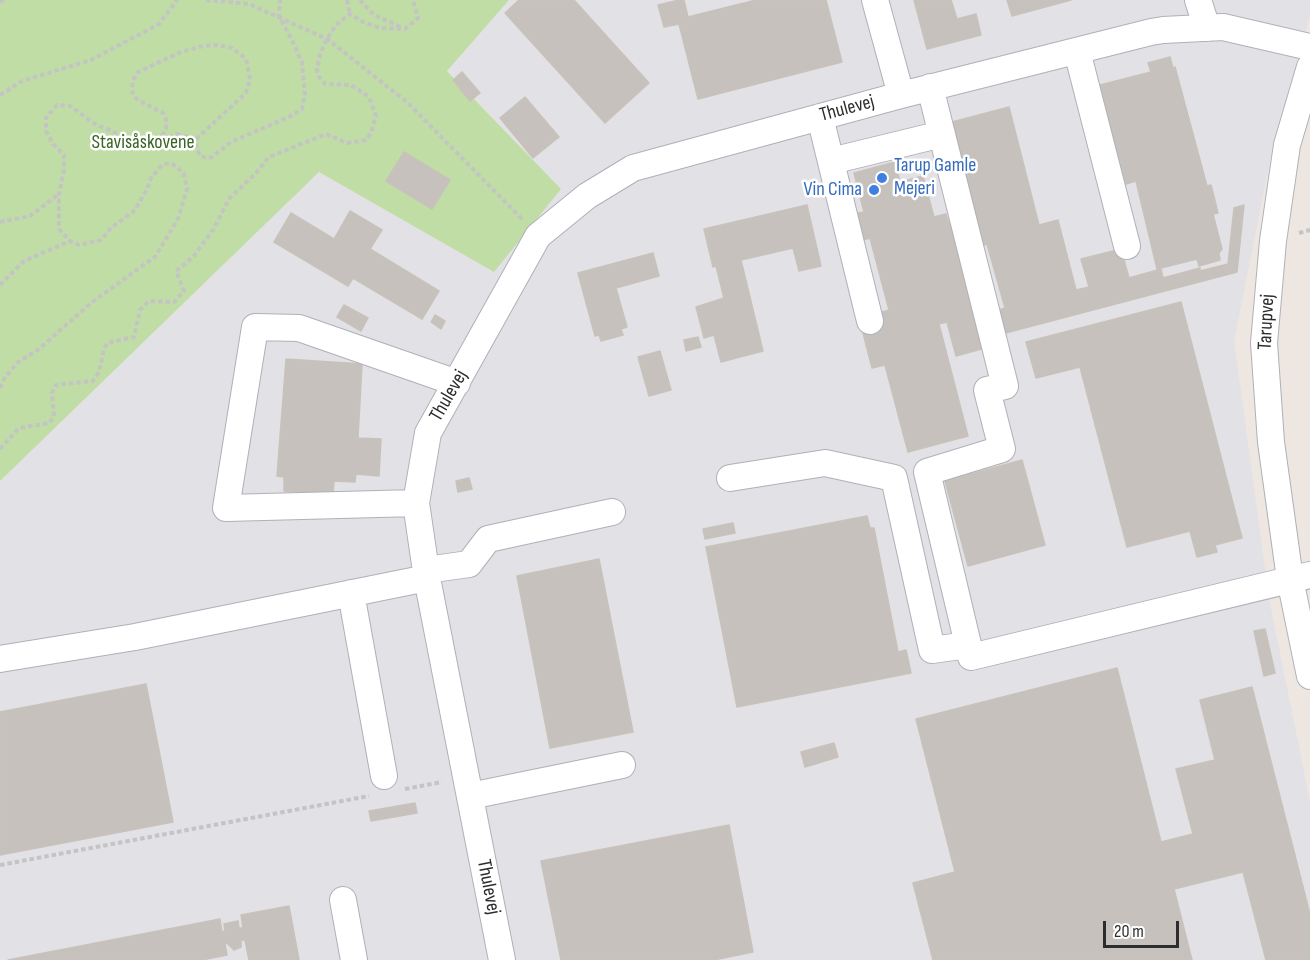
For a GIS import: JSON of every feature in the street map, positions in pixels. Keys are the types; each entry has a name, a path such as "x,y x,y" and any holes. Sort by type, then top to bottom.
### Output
{"street":[{"name":"Thulevej","path":"874,0 901,94"},
{"path":"1198,0 1207,28"},
{"name":"Thulevej","path":"502,960 426,574 416,503 428,433 538,236 587,196 633,168 901,94 1163,30 1223,27 1310,47"},
{"path":"1077,51 1126,246"},
{"name":"Tarupvej","path":"1310,67 1287,145 1273,241 1264,343 1271,442 1300,577 1310,676"},
{"path":"930,87 1005,386 987,390 1002,449 927,472 970,651"},
{"path":"820,117 870,321"},
{"path":"831,161 942,134"},
{"path":"416,503 226,508 255,327 299,328 457,383"},
{"path":"730,478 825,463 894,478 932,650 970,651 1300,577"},
{"path":"0,659 135,637 351,593 469,564 488,539 612,512"},
{"path":"351,593 387,787"},
{"path":"468,787 622,765"},
{"path":"343,900 354,960"}],"path":[{"path":"0,2 4,0"},
{"path":"0,95 22,81 91,60 159,24 177,0"},
{"path":"206,0 249,4 327,39 407,102 538,236"},
{"path":"70,242 60,229 59,194 64,170 64,154 53,144 46,130 46,118 57,105 70,106 95,124 143,144 158,143 176,134 183,135 194,141 200,156 212,157 231,142 302,109 304,94 302,63 279,16 280,0"},
{"path":"346,0 350,14 365,23 380,28 405,29 418,18 413,0"},
{"path":"360,0 374,15 405,29"},
{"path":"0,449 19,428 49,423 54,417 52,393 56,385 93,381 99,372 107,344 134,337 140,310 149,301 174,302 184,291 176,271 193,257 213,230 229,199 269,157 326,135 347,143 366,140 372,133 376,116 369,97 351,85 325,84 317,70 320,54 327,39 336,25 350,14"},
{"path":"158,143 166,129 166,119 163,113 133,95 133,80 138,72 181,52 203,46 217,45 232,48 246,59 250,79 246,93 194,141"},
{"path":"0,285 24,261 70,242 79,244 101,240 111,228 135,210 151,178 162,165 169,163 184,174 187,189 178,219 155,257 91,303 39,349 17,363 0,388"},
{"path":"0,222 30,216 59,194"},
{"path":"0,865 387,787 468,787"}],"shaded area":[{"path":"509,0 1310,0 1310,16 1274,141 1234,341 1269,598 1310,802 1310,960 0,960 0,481 319,172 493,271 561,189 447,70"}],"green space":[{"name":"Stavisåskovene","path":"0,0 509,0 447,71 561,189 494,272 319,172 0,481"}],"building":[{"path":"519,0 574,0 649,83 605,123 505,13"},
{"path":"684,0 688,17 756,0 826,0 842,62 698,99 679,24 664,27 658,5"},
{"path":"914,0 951,0 957,19 976,14 981,35 927,49"},
{"path":"1007,0 1071,0 1012,16"},
{"path":"1170,57 1173,68 1175,67 1207,186 1211,185 1218,213 1213,214 1222,249 1219,253 1220,260 1199,266 1197,259 1157,269 1136,181 1126,184 1100,85 1151,72 1148,63"},
{"path":"462,72 480,93 470,101 453,80"},
{"path":"525,97 559,137 533,158 500,118"},
{"path":"1009,107 1039,225 1058,220 1076,290 1089,287 1081,259 1121,249 1129,278 1161,269 1163,278 1200,268 1200,271 1228,264 1234,208 1244,205 1237,272 998,335 992,312 1005,308 987,244 984,245 952,122"},
{"path":"404,152 450,180 432,209 386,181"},
{"path":"895,162 900,182 923,176 934,217 946,214 949,224 953,222 985,348 956,356 947,322 939,324 968,436 908,452 885,365 872,368 863,333 882,328 879,313 889,310 870,238 860,241 853,214 864,212 854,173"},
{"path":"807,205 821,266 799,271 793,248 741,260 763,351 721,362 714,335 704,338 696,307 724,298 716,266 713,267 704,229"},
{"path":"350,211 382,230 370,249 439,291 422,319 353,278 348,286 274,242 291,213 334,239"},
{"path":"653,253 659,276 616,288 627,327 621,329 623,335 601,341 599,335 595,336 578,273"},
{"path":"1181,302 1242,538 1215,545 1217,552 1197,557 1190,531 1127,547 1080,367 1036,378 1026,342"},
{"path":"344,305 368,318 361,331 337,317"},
{"path":"435,315 445,321 441,329 431,322"},
{"path":"698,337 701,347 686,351 684,340"},
{"path":"660,351 671,390 649,396 638,357"},
{"path":"286,359 362,364 358,438 381,439 379,476 356,474 355,482 334,481 333,494 284,491 284,477 277,476"},
{"path":"1022,460 1045,545 968,566 945,481"},
{"path":"469,478 472,489 458,492 456,481"},
{"path":"867,516 870,528 874,528 898,652 906,650 911,673 737,707 706,547"},
{"path":"733,523 735,533 705,539 703,529"},
{"path":"599,559 633,732 550,748 517,576"},
{"path":"1265,629 1275,673 1264,676 1254,631"},
{"path":"1117,668 1161,842 1193,834 1176,769 1215,760 1200,700 1252,687 1310,914 1310,960 1266,960 1243,872 1174,889 1192,960 933,960 913,883 955,872 916,719"},
{"path":"146,684 173,822 0,855 0,712"},
{"path":"834,743 838,757 805,767 801,752"},
{"path":"415,803 417,813 371,821 369,811"},
{"path":"729,825 753,952 714,960 561,960 541,861"},
{"path":"289,906 299,960 249,960 245,940 241,940 241,947 234,950 227,943 225,944 227,955 202,960 8,960 220,919 222,932 225,931 224,924 238,921 239,928 243,928 241,915"}],"place":[{"name":"Tarup Gamle Mejeri","path":"882,178"},
{"name":"Vin Cima","path":"874,190"}]}
